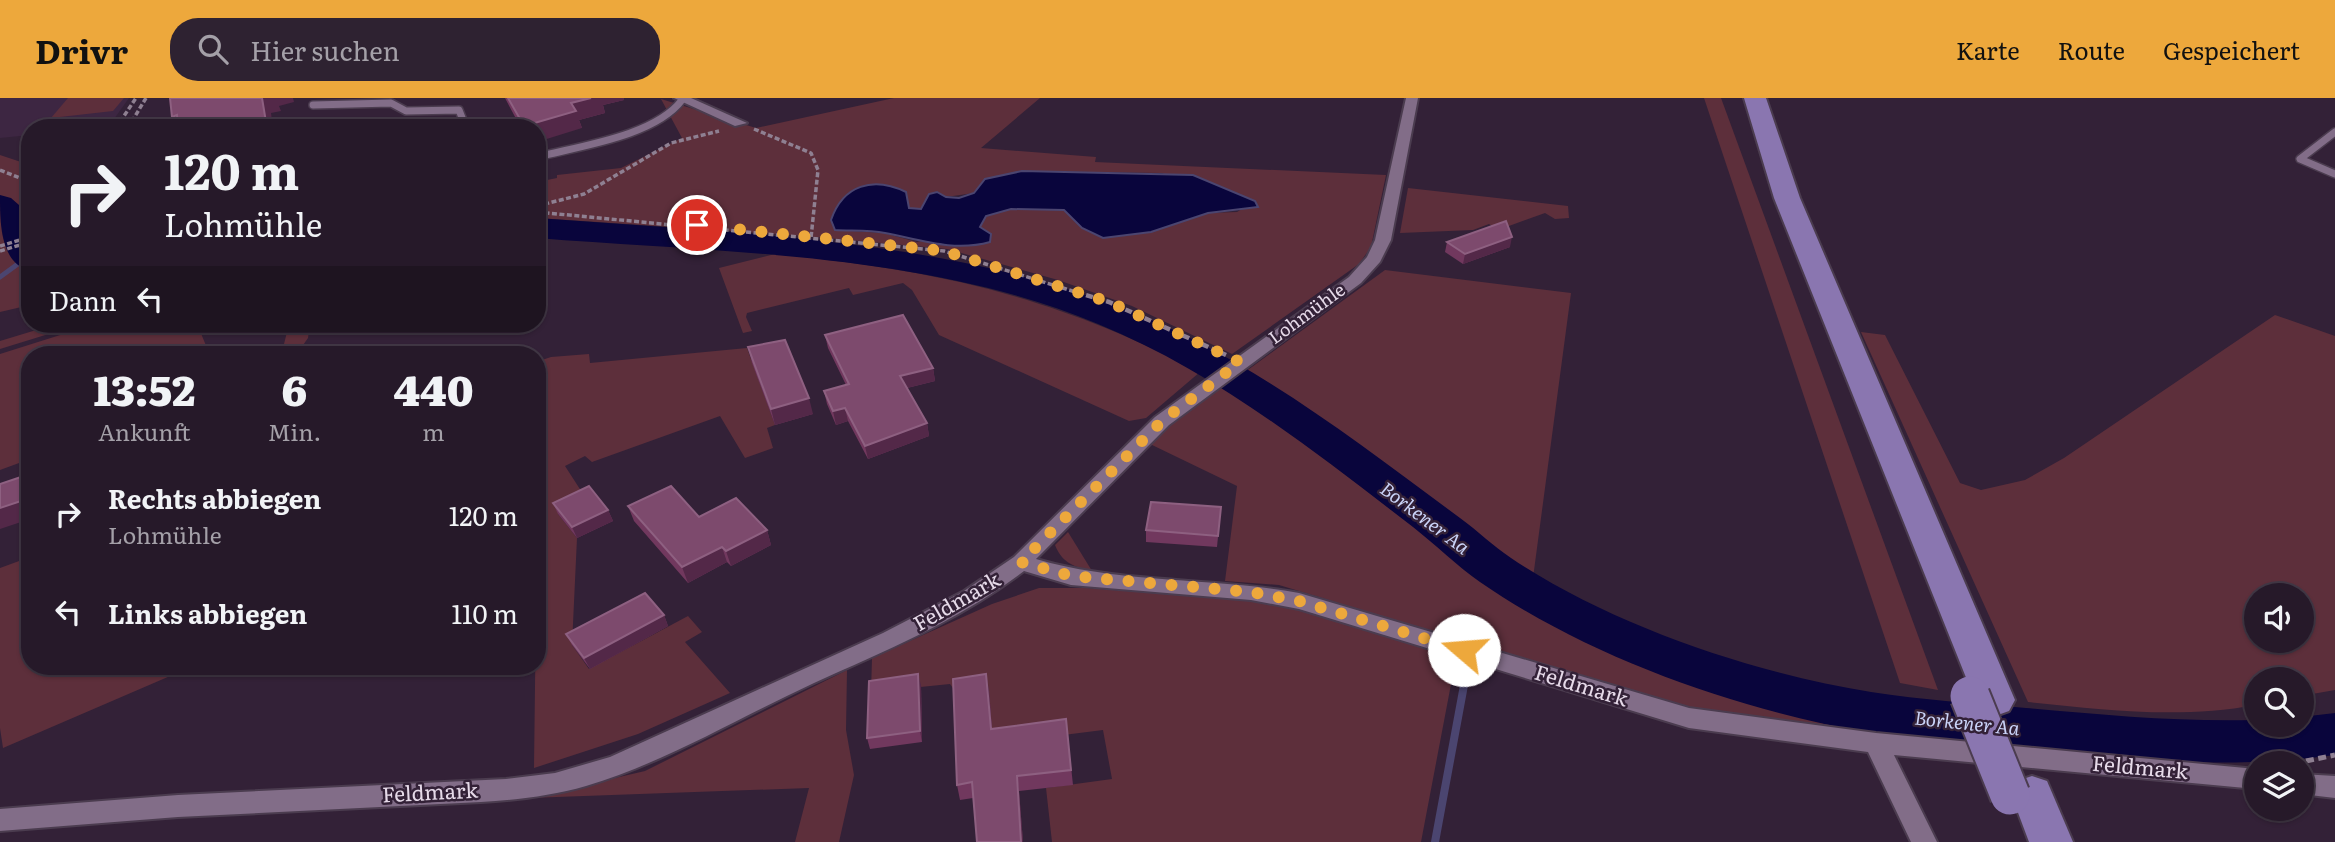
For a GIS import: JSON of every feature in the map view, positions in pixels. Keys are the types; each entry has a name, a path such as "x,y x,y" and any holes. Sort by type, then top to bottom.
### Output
{"highway":[{"path":"1740,98 1771,201 1982,698"},
{"path":"1755,98 1787,198 1982,698 2021,794 2051,842"},
{"path":"2021,794 2026,842"}],"street":[{"name":"Lohmühle","path":"1021,562 1162,421 1210,383 1355,280 1374,259 1390,211 1412,98"},
{"path":"681,99 738,125"},
{"name":"Feldmark","path":"0,820 219,804 497,790 556,783 606,768 661,744 951,610 999,581 1021,562 1071,576 1251,592 1299,601 1689,718 1876,743 2244,778"},
{"path":"1876,743 1924,842"},
{"path":"2314,786 2335,788"}],"lane":[{"path":"546,155 635,131 671,115 681,99"},
{"path":"313,105 391,103 406,111 459,110 462,119"},
{"path":"2335,132 2300,159 2335,174"}],"path":[{"path":"122,119 136,98"},
{"path":"133,119 146,98"},
{"path":"546,204 584,194 671,143 738,125 811,153 818,170 811,239"},
{"path":"0,170 21,178"},
{"path":"546,213 944,251 1045,280 1109,302 1240,362"},
{"path":"0,246 21,241"},
{"path":"0,251 21,243"},
{"path":"2314,760 2335,755"}],"shaded area":[{"path":"0,98 129,98 114,119 21,119 21,136 0,138"},
{"path":"68,98 124,98 113,111 51,118"},
{"path":"894,98 1040,98 981,148 1096,157 1095,162 1386,175 1371,247 1359,264 1232,354 1132,306 1058,280 947,249 805,236 546,219 546,180 557,178 557,175 621,168 682,138 661,99 756,128","holes":["1022,171 1161,173 1255,201 1237,212 1208,213 1151,232 1082,228 1064,210 1011,209 986,216 980,227 917,242 884,233 835,230 906,192 909,208 914,211 946,197 974,193 986,179"]},
{"path":"1704,98 1721,98 1938,690 1900,683"},
{"path":"0,155 21,162 21,307 0,312"},
{"path":"1022,171 1193,175 1255,201 1258,207 1208,213 1151,232 1103,238 1082,228 1064,210 1011,209 986,216 980,227 991,234 990,242 963,246 937,244 879,232 835,230 831,220 843,199 861,187 894,187 906,192 909,208 921,209 929,194 937,192 946,197 959,198 974,193 985,179"},
{"path":"1408,188 1568,206 1569,218 1555,219 1545,213 1498,230 1489,224 1473,230 1400,233"},
{"path":"775,254 889,268 994,290 1095,324 1200,372 1146,418 1129,421 939,335 912,290 903,283 853,295 849,288 747,313 752,331 743,333 719,268"},
{"path":"1385,270 1571,293 1533,578 1464,532 1317,420 1245,372"},
{"path":"2275,315 2335,336 2335,690 2314,694 2314,667 2244,667 2244,707 2199,712 2142,712 2028,702 1861,332 1885,335 1960,483 1981,490 2025,480 2064,458"},
{"path":"26,333 52,333 0,349 0,341"},
{"path":"66,333 201,333 206,346 25,346"},
{"path":"287,333 309,333 302,346 283,346"},
{"path":"21,347 21,462 0,470 0,354"},
{"path":"747,348 775,425 767,428 773,448 745,458 720,416 592,462 585,456 565,466 587,500 558,514 577,538 572,645 589,669 688,616 702,632 685,642 730,693 638,734 534,768 535,675 546,675 546,359 589,354 590,363"},
{"path":"1219,384 1291,434 1481,579 1551,621 1650,666 1700,684 1805,714 1912,735 1722,714 1677,705 1279,585 1225,581 1237,486 1150,444 1165,427"},
{"path":"1068,532 1092,571 1069,563 1061,556 1055,545"},
{"path":"21,560 21,675 172,675 3,748 0,728 0,568"},
{"path":"1039,588 1088,588 1250,601 1298,609 1456,658 1421,842 1052,842 1046,788 1112,779 1103,730 993,744 950,684 871,692 872,658 992,604"},
{"path":"847,670 846,730 854,775 839,842 795,842 809,788 529,798 645,771"}],"building":[{"path":"170,98 262,98 266,119 177,119 177,115 172,117"},
{"path":"508,98 591,98 571,103 576,111 546,120 520,119"},
{"path":"1506,221 1512,237 1465,254 1447,242"},
{"path":"903,315 933,368 900,376 927,423 865,446 845,408 833,411 824,391 849,384 825,335"},
{"path":"785,340 809,398 771,409 748,347"},
{"path":"21,477 21,501 0,508 0,484"},
{"path":"589,486 608,510 572,527 553,503"},
{"path":"671,486 699,517 736,498 767,530 726,551 722,547 682,567 628,506"},
{"path":"1151,502 1221,507 1218,536 1146,530"},
{"path":"645,593 664,615 584,658 566,634"},
{"path":"918,674 920,731 867,738 869,681"},
{"path":"986,674 991,729 1066,719 1071,770 1017,776 1021,842 977,842 972,782 957,785 953,679"}],"waterway":[{"name":"Borkener Aa","path":"0,205 11,212 21,243"},
{"name":"Borkener Aa","path":"546,229 753,244 897,261 968,274 1037,291 1106,314 1155,335 1202,360 1292,416 1509,578 1579,617 1618,635 1739,682 1866,712 2105,737 2220,743 2335,734"},
{"path":"0,277 21,262"},
{"path":"1435,842 1467,669"}],"route":[{"path":"697,225 789,237 944,251 1058,284 1109,302 1240,362 1162,421 1021,562 1071,576 1251,592 1299,601 1464,650"}]}
